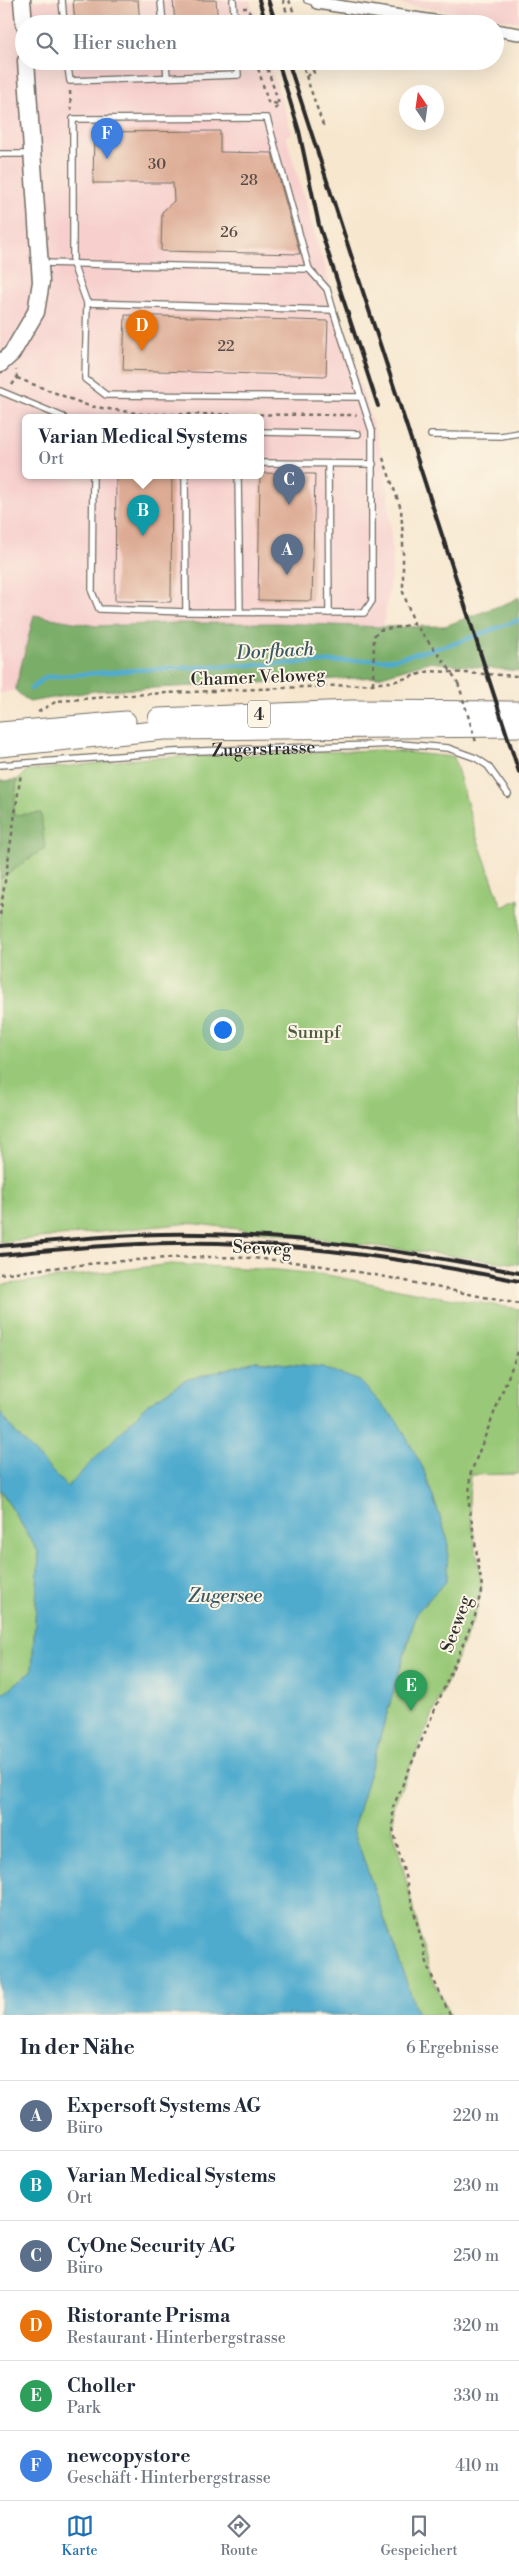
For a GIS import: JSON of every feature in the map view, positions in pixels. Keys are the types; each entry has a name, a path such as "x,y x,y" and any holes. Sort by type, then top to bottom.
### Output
{"main road":[{"name":"Zugerstrasse","path":"0,732 163,718 341,710 519,712"},
{"name":"Zugerstrasse","path":"0,746 164,730 519,727"}],"street":[{"path":"22,0 23,15"},
{"path":"312,2 395,15"},
{"path":"504,32 519,34"},
{"path":"0,364 12,352 36,312 40,282 27,70"}],"lane":[{"path":"62,0 63,15"},
{"path":"233,0 234,15"},
{"path":"161,2 162,15"},
{"path":"68,70 70,82 238,75 238,70"},
{"path":"167,70 167,78"},
{"path":"93,479 92,592 99,609 186,612 364,613 372,601 372,431 359,397 327,289 309,268 267,118 73,119 73,264 87,303 85,379 106,395 359,397"},
{"path":"0,154 32,154"},
{"path":"40,263 309,268"},
{"path":"87,303 333,310"},
{"path":"0,391 56,414"},
{"path":"264,432 358,434"},
{"path":"431,435 501,436 519,433"},
{"path":"264,463 372,464"},
{"path":"328,464 329,613"},
{"path":"185,479 186,612"},
{"path":"238,479 240,612"},
{"name":"Zugerstrasse","path":"0,765 172,752 400,744 448,748 476,758 488,766 508,794"}],"path":[{"path":"283,0 287,15"},
{"path":"290,0 295,15"},
{"path":"248,8 250,15"},
{"path":"259,70 268,102 279,104"},
{"path":"268,70 279,104"},
{"path":"304,70 323,125 319,126"},
{"path":"306,76 314,73 313,70"},
{"path":"70,82 70,107 73,119"},
{"path":"267,118 279,104"},
{"path":"17,378 89,406 142,414"},
{"path":"264,415 366,415"},
{"path":"372,431 401,509 403,592 414,623 448,667 458,684 476,742"},
{"path":"373,684 374,636 379,630 414,623"},
{"name":"Chamer Veloweg","path":"34,714 57,701 146,694 373,684 396,681 430,671 519,676"},
{"path":"0,915 22,762"},
{"name":"Seeweg","path":"0,1274 107,1261 248,1258 319,1265 519,1304"},
{"name":"Seeweg","path":"450,2015 429,1970 392,1829 393,1807 475,1616 482,1586 469,1504 470,1475 519,1349"}],"shaded area":[{"path":"0,0 250,0 254,15 15,15 15,70 272,70 292,133 286,136 386,467 393,565 383,627 279,623 96,626 34,615 15,690 0,694"},
{"path":"373,0 519,0 519,22 504,20 504,15 473,15"}],"green space":[{"path":"519,597 519,671 428,662 378,677 95,691 29,702 15,690 34,615 96,626 177,623 279,623 383,627 445,626"},
{"name":"Sumpf","path":"381,750 454,757 476,835 502,907 519,899 519,1264 190,1223 0,1242 0,879 45,848 13,815 17,780 26,771 146,758"},
{"path":"17,780 13,815 41,813 45,848 0,879 0,781"},
{"path":"171,1264 328,1275 435,1296 519,1309 519,1474 470,1475 469,1504 482,1587 475,1616 393,1807 393,1829 429,1970 450,2015 418,2015 353,1829 417,1612 447,1580 448,1541 423,1468 322,1367 256,1361 186,1380 148,1404 67,1488 15,1432 0,1412 0,1285"},
{"path":"0,1489 39,1553 32,1671 0,1696"}],"water":[{"name":"Zugersee","path":"256,1361 322,1367 360,1381 398,1422 423,1468 448,1541 447,1580 417,1612 353,1829 418,2015 0,2015 0,1696 32,1671 39,1553 0,1489 0,1412 15,1432 67,1487 148,1404 186,1380"}],"building":[{"path":"73,0 138,0 139,15 74,15"},
{"path":"173,0 216,0 217,15 174,15"},
{"path":"220,131 220,152 272,153 300,254 161,251 162,212 174,201 173,183 93,183 94,132"},
{"path":"125,315 328,321 326,376 123,370"},
{"path":"264,473 315,474 312,601 258,600 260,479 264,479"},
{"path":"116,479 172,479 171,602 115,601"}],"waterway":[{"name":"Dorfbach","path":"31,689 46,677 137,670 394,659 456,643 519,620"}],"railway":[{"path":"259,0 263,15"},
{"path":"268,0 273,15"},
{"path":"281,70 299,131 319,225 378,406"},
{"path":"291,70 519,772"},
{"path":"0,1246 81,1238 162,1234 252,1236 297,1239 386,1250 519,1273"},
{"path":"0,1255 151,1244 242,1244 381,1257 519,1281"}],"place":[{"name":"newcopystore","path":"107,159"},
{"name":"Ristorante Prisma","path":"142,351"},
{"name":"CyOne Security AG","path":"289,505"},
{"name":"Varian Medical Systems","path":"143,536"},
{"name":"Expersoft Systems AG","path":"287,575"},
{"name":"Choller","path":"411,1711"}]}
